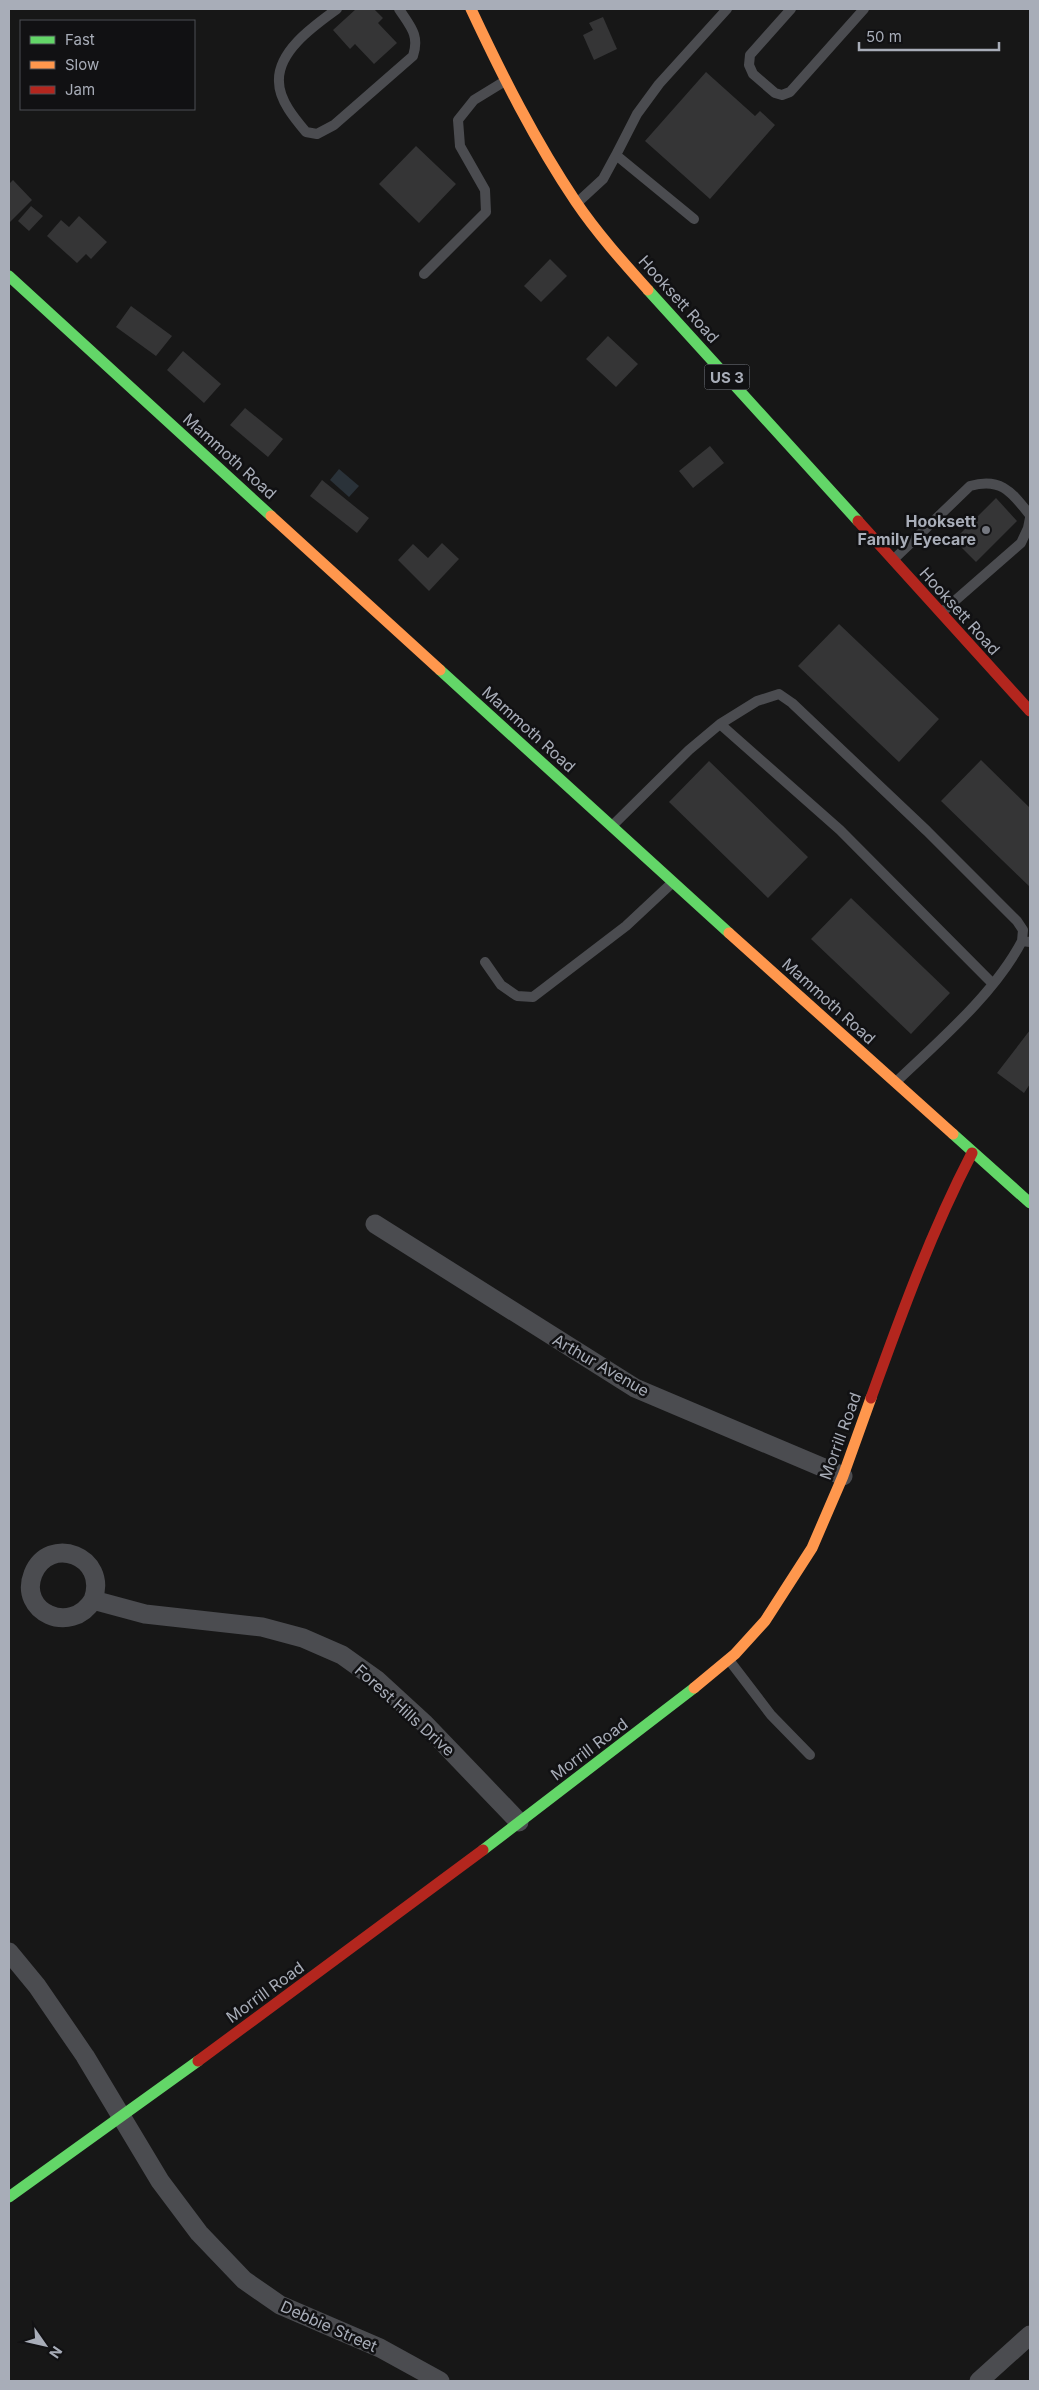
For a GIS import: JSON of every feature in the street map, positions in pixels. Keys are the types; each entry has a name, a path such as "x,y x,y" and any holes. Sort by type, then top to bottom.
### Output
{"main road":[{"name":"Hooksett Road","path":"471,9 505,82 537,139 577,203 633,273 940,614 1030,711"},
{"name":"Mammoth Road","path":"9,276 611,827 972,1153 1030,1203"},
{"name":"Morrill Road","path":"9,2197 316,1975 670,1709 728,1659 764,1621 791,1583 812,1548 843,1476 915,1278 944,1207 972,1153"}],"street":[{"name":"Arthur Avenue","path":"375,1224 635,1388 843,1476"},
{"name":"Forest Hills Drive","path":"93,1600 145,1614 262,1627 303,1638 342,1655 377,1680 425,1724 519,1822"},
{"name":"Debbie Street","path":"9,1952 37,1986 85,2056 119,2116 160,2181 199,2233 244,2280 280,2305 380,2348 440,2381"},
{"path":"979,2381 1030,2335"}],"lane":[{"path":"337,9 285,56 280,68 278,82 282,94 306,132 317,134 334,125 413,56 417,45 415,34 399,9"},
{"path":"577,203 603,179 637,114 660,84 727,9"},
{"path":"791,9 750,55 749,60 753,74 775,93 782,95 790,92 864,9"},
{"path":"424,274 486,212 485,190 460,146 458,120 474,100 505,82"},
{"path":"616,155 694,219"},
{"path":"892,560 970,486 983,482 996,483 1011,492 1030,516 1028,528 1020,543 940,614"},
{"path":"611,827 689,750 720,724 757,701 779,694 792,703 927,831 1017,921 1023,930 1026,942 993,984 895,1083"},
{"path":"720,724 840,830 993,984"},
{"path":"485,962 501,985 517,996 533,997 626,926 672,882"},
{"path":"728,1659 771,1715 810,1755"}],"shaded area":[{"path":"339,469 359,486 349,497 330,480"}],"building":[{"path":"356,9 374,9 383,18 378,23 397,43 374,64 355,44 350,49 333,30"},
{"path":"603,17 617,49 594,60 583,35 593,30 589,23"},
{"path":"706,72 755,116 760,111 775,125 710,199 645,141"},
{"path":"416,146 456,184 419,223 379,184"},
{"path":"13,180 32,200 9,223 9,184"},
{"path":"31,206 43,216 29,231 18,221"},
{"path":"79,216 107,242 91,259 86,254 77,263 47,236 61,220 69,227"},
{"path":"550,259 567,276 541,302 524,286"},
{"path":"131,306 172,336 156,356 116,327"},
{"path":"608,336 638,364 616,387 586,359"},
{"path":"183,351 221,384 204,403 167,370"},
{"path":"245,408 283,439 268,457 230,425"},
{"path":"710,446 724,463 693,488 679,471"},
{"path":"322,480 369,518 357,533 310,496"},
{"name":"Hooksett Family Eyecare","path":"996,498 1017,521 976,562 954,540"},
{"path":"442,543 459,559 429,591 398,560 413,544 428,558"},
{"path":"839,624 939,719 899,762 798,666"},
{"path":"981,760 1030,808 1030,887 941,801"},
{"path":"709,761 808,857 768,898 669,802"},
{"path":"851,898 950,993 911,1034 811,939"},
{"path":"1030,1030 1030,1084 1024,1093 997,1073"}],"traffic: fast":[{"path":"9,276 271,516"},
{"path":"648,290 858,521"},
{"path":"440,670 729,933"},
{"path":"953,1134 1030,1203"},
{"path":"483,1850 694,1688"},
{"path":"9,2197 198,2061"}],"traffic: slow":[{"path":"471,9 520,107 561,179 593,225 648,290"},
{"path":"271,516 440,670"},
{"path":"729,933 953,1134"},
{"path":"694,1688 735,1654 765,1621 812,1548 843,1476 871,1398"}],"traffic: jam":[{"path":"858,521 1030,711"},
{"path":"871,1398 930,1243 972,1153"},
{"path":"198,2061 483,1850"}],"place":[{"name":"Hooksett Family Eyecare","path":"986,530"}]}
